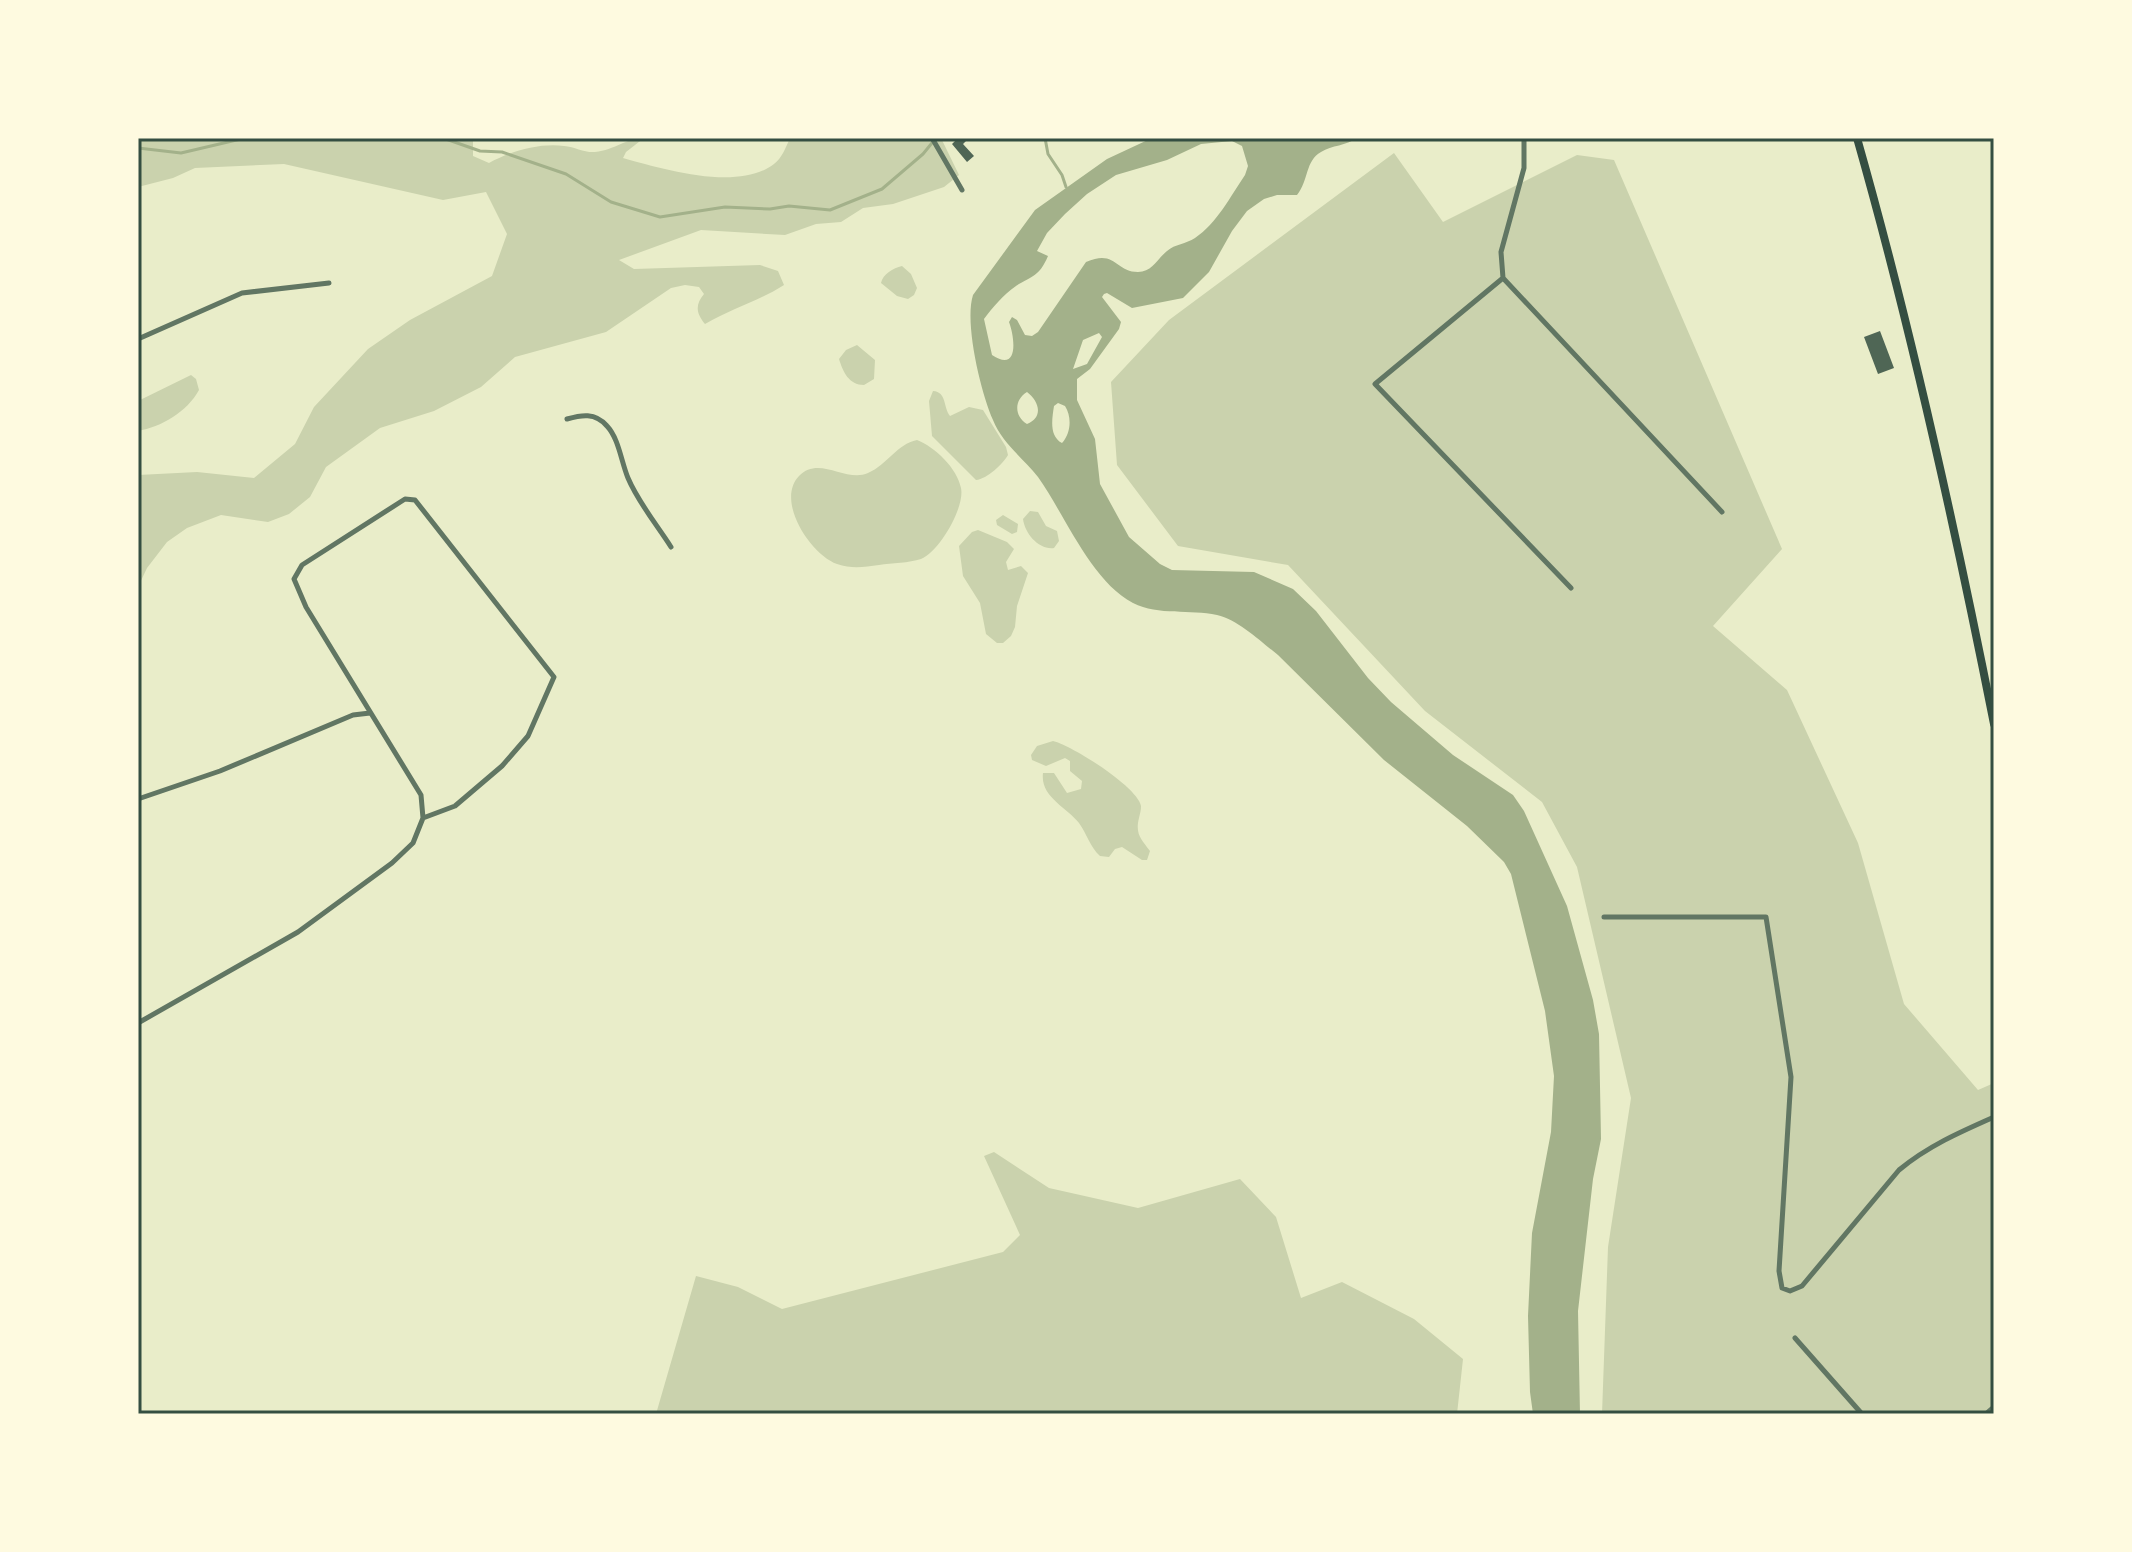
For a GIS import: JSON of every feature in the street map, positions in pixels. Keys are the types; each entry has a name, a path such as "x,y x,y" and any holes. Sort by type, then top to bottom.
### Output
{"main road":[{"path":"1857,138 1895,272 1920,378 1994,724"}],"street":[{"path":"932,138 962,190"},
{"path":"1524,138 1524,168 1501,252 1503,278 1722,512"},
{"path":"1503,278 1375,384 1571,588"},
{"path":"138,339 242,293 329,283"},
{"path":"567,419 584,414 595,417 607,426 628,480 671,547"},
{"path":"138,1023 298,932 392,863 413,843 423,818 421,795 306,607 294,579 302,565 405,499 415,500 554,677 528,736 502,766 455,806 423,818"},
{"path":"138,799 220,771 353,715 370,713"},
{"path":"1604,917 1766,917 1791,1077 1779,1271 1782,1288 1790,1291 1802,1286 1899,1170 1917,1155 1994,1117"},
{"path":"1795,1338 1862,1414"},
{"path":"1986,1414 1994,1407"}],"shaded area":[{"path":"138,138 473,138 473,156 489,163 535,147 555,145 595,152 644,138 623,158 679,172 721,177 759,172 774,164 782,156 790,138 941,138 959,175 944,187 893,204 863,208 841,222 816,224 785,235 701,230 619,260 634,269 760,265 778,271 784,285 705,324 698,309 704,294 699,287 685,285 671,288 606,332 515,357 481,387 434,411 380,428 326,467 310,497 289,514 268,522 221,515 187,528 167,542 147,568 138,587 138,475 197,472 254,478 295,444 314,407 368,349 410,320 492,276 507,234 486,192 443,200 284,164 195,168 173,178 138,187"},
{"path":"1152,138 1357,138 1316,156 1297,195 1277,195 1264,199 1247,211 1209,272 1183,298 1132,308 1104,294 1102,297 1121,322 1090,369 1077,379 1077,400 1095,439 1100,484 1129,537 1160,564 1172,570 1254,572 1293,589 1316,611 1368,678 1391,702 1453,755 1513,795 1524,811 1567,906 1593,1000 1599,1034 1601,1139 1593,1179 1578,1311 1580,1414 1533,1414 1528,1316 1532,1233 1551,1132 1554,1076 1545,1011 1511,874 1504,862 1467,826 1384,760 1278,655 1241,626 1217,615 1143,607 1118,593 1080,546 1038,477 1002,436 988,408 972,340 973,295 1035,210 1107,159","holes":["1232,141 1242,146 1248,166 1210,225 1195,238 1170,249 1143,271 1130,271 1104,258 1086,262 1038,332 1032,336 1025,335 1012,317 1009,322 1013,336 1011,357 1007,360 992,355 984,319 1007,293 1042,268 1048,256 1037,251 1047,233 1065,214 1087,194 1116,175 1167,160 1201,144","1099,333 1102,337 1087,364 1073,369 1083,340","1027,392 1038,409 1036,417 1027,424 1017,408","1058,403 1065,406 1069,415 1069,430 1062,443 1053,432 1054,406"]},
{"path":"1394,153 1443,222 1577,155 1614,160 1782,549 1713,626 1787,690 1858,843 1904,1004 1978,1090 1994,1083 1994,1414 1602,1414 1608,1247 1631,1098 1577,867 1542,802 1425,711 1288,565 1178,546 1117,465 1111,382 1169,320"},
{"path":"902,266 911,274 917,288 908,299 897,296 881,283 889,272"},
{"path":"857,345 875,360 874,379 864,385 851,380 839,359 846,350"},
{"path":"191,375 196,379 199,390 188,405 164,422 138,431 138,401"},
{"path":"933,391 941,394 950,416 969,407 983,410 1008,455 990,474 976,480 932,436 929,401"},
{"path":"917,440 944,459 959,480 959,506 943,538 928,554 911,561 853,567 827,559 807,539 794,512 791,499 799,476 815,468 851,475 868,473"},
{"path":"1030,511 1038,512 1046,526 1057,531 1059,541 1054,548 1038,544 1030,535 1023,519"},
{"path":"1003,515 1018,524 1017,532 1012,534 997,525 996,520"},
{"path":"978,530 1007,542 1014,549 1006,562 1008,570 1021,566 1028,573 1017,606 1015,627 1003,643 997,643 986,634 980,603 963,576 959,546"},
{"path":"1053,741 1103,768 1137,798 1141,806 1138,832 1150,851 1147,860 1122,847 1115,849 1109,857 1100,856 1079,823 1050,795 1043,781 1043,773 1054,773 1067,793 1081,789 1082,781 1070,771 1070,761 1065,758 1046,766 1032,760 1031,755 1037,746"},
{"path":"994,1152 1049,1188 1138,1208 1240,1179 1276,1217 1301,1298 1342,1282 1414,1319 1463,1359 1457,1414 656,1414 696,1276 738,1287 782,1309 1003,1252 1020,1235 984,1156"}],"building":[{"path":"958,138 966,141 963,144 974,156 967,162 952,144"},
{"path":"1880,331 1894,368 1878,374 1864,337"}],"waterway":[{"path":"138,148 181,153 245,138"},
{"path":"443,138 480,151 502,152 566,174 611,202 660,217 725,207 770,209 789,206 830,210 882,189 923,154 936,138"},
{"path":"1045,138 1048,154 1066,187"}]}
